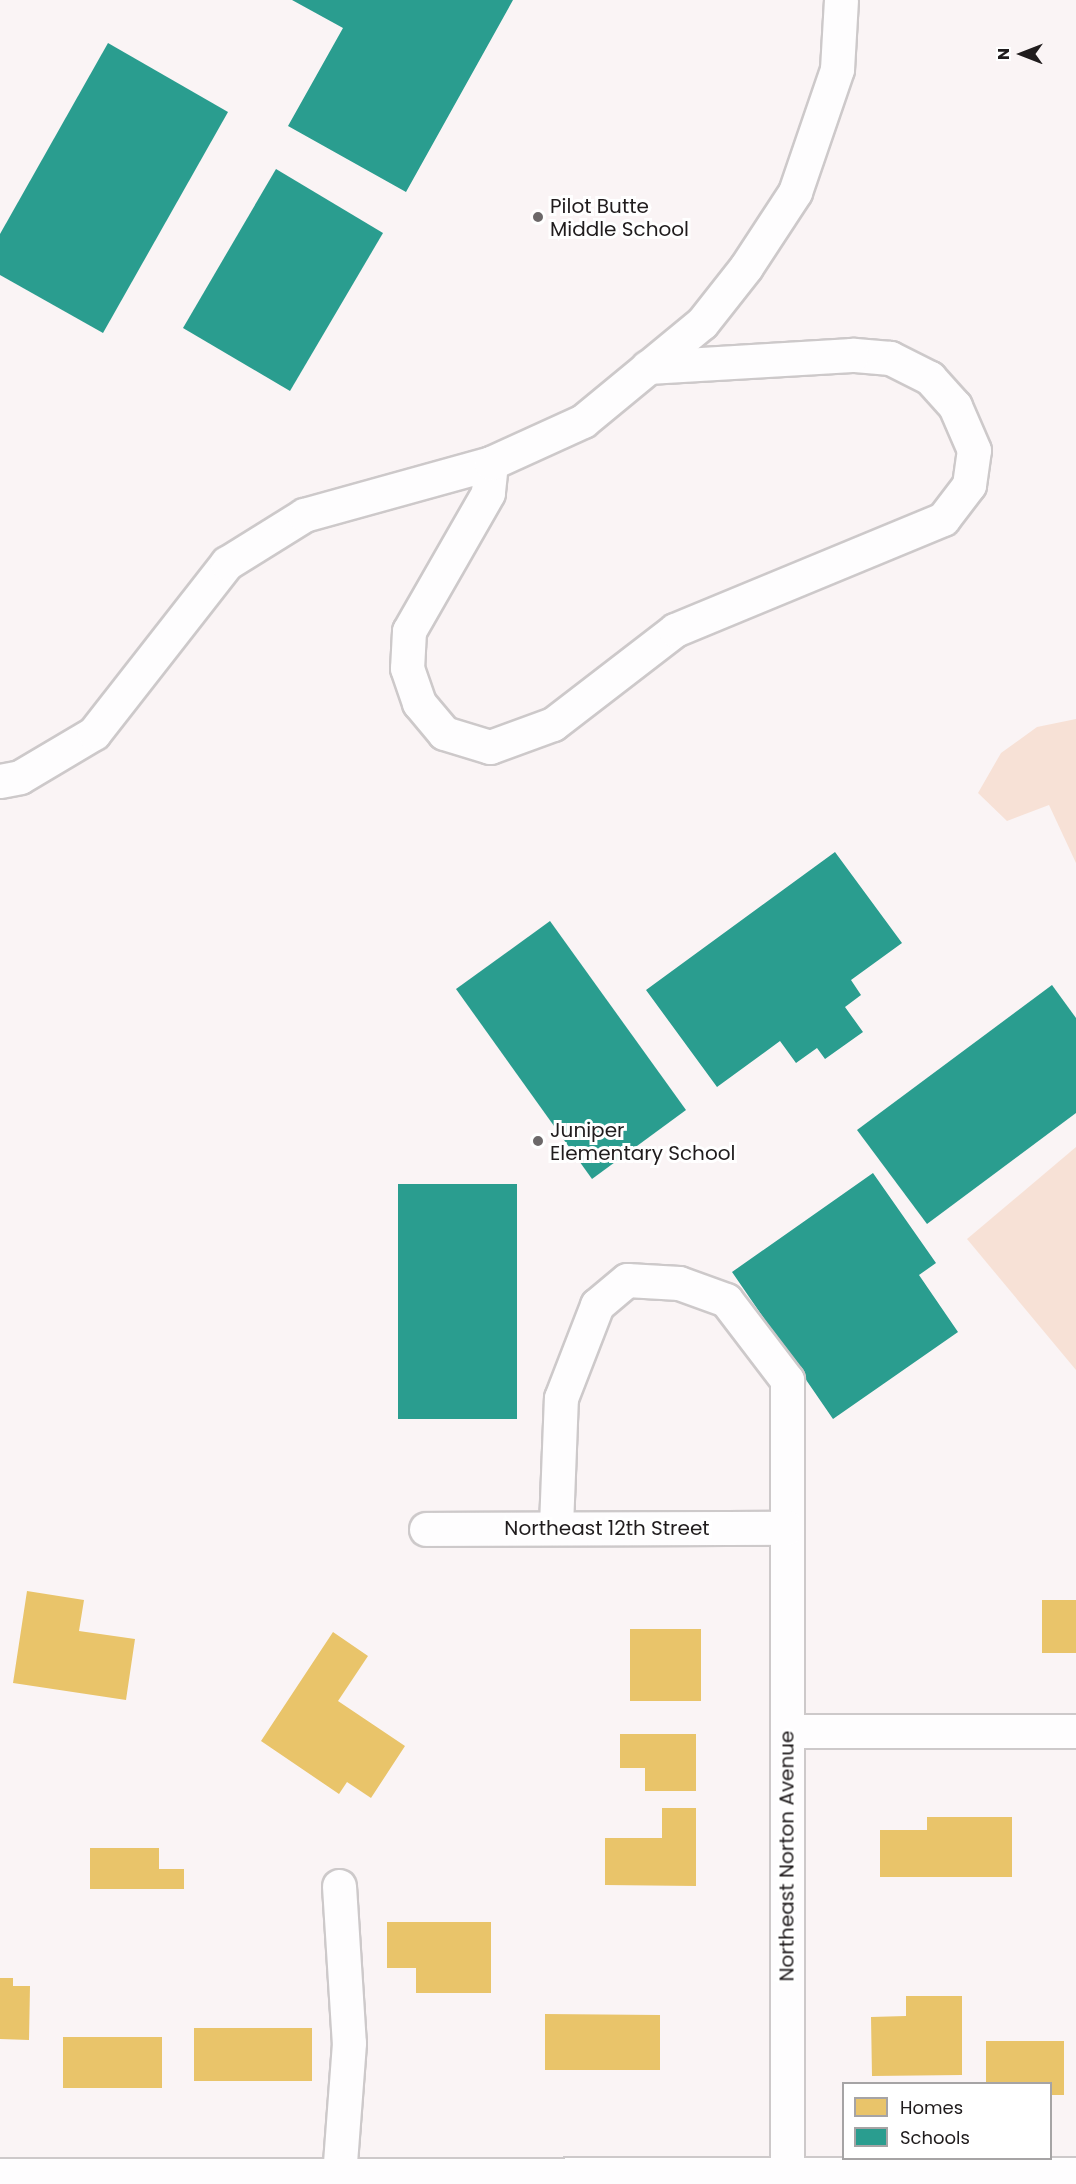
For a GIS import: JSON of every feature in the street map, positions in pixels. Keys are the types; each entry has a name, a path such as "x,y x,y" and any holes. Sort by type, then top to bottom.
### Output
{"street":[{"path":"0,781 20,777 94,733 227,563 304,515 491,463 583,421 702,322 746,267 795,192 837,69 841,0"},
{"path":"491,463 488,493 409,631 407,668 419,703 444,732 490,747 553,724 675,630 943,519 969,485 974,450 955,406 930,378 890,358 852,355 647,368"},
{"name":"Northeast Norton Avenue","path":"556,1526 561,1398 597,1305 627,1280 679,1284 726,1300 787,1380 787,2179"},
{"name":"Northeast 12th Street","path":"426,1529 556,1526 787,1528"},
{"path":"787,1731 1076,1731"},
{"path":"339,1886 349,2043 339,2175"},
{"path":"0,2175 787,2179 1076,2174"}],"shaded area":[{"path":"1076,719 1076,863 1049,805 1007,821 978,793 1001,753 1037,727"},
{"path":"1076,1147 1076,1370 967,1239"}],"building: Homes":[{"path":"27,1591 84,1600 79,1631 135,1639 126,1700 13,1683"},
{"path":"1042,1600 1076,1600 1076,1653 1042,1653"},
{"path":"630,1629 701,1629 701,1701 630,1701"},
{"path":"333,1632 368,1656 338,1701 405,1746 371,1798 347,1782 339,1794 261,1741"},
{"path":"620,1734 696,1734 696,1791 645,1791 645,1768 620,1768"},
{"path":"662,1808 696,1808 696,1886 605,1885 605,1838 662,1838"},
{"path":"927,1817 1012,1817 1012,1877 880,1877 880,1830 927,1830"},
{"path":"90,1848 159,1848 159,1869 184,1869 184,1889 90,1889"},
{"path":"387,1922 491,1922 491,1993 416,1993 416,1968 387,1968"},
{"path":"0,1978 13,1978 13,1986 30,1986 29,2040 0,2039"},
{"path":"906,1996 962,1996 962,2075 872,2076 871,2017 906,2016"},
{"path":"545,2014 660,2015 660,2070 545,2070"},
{"path":"194,2028 312,2028 312,2081 194,2081"},
{"path":"63,2037 162,2037 162,2088 63,2088"},
{"path":"986,2041 1064,2041 1064,2095 1052,2095 1052,2082 986,2082"}],"building: Schools":[{"path":"292,0 513,0 406,192 288,126 343,28"},
{"path":"108,43 228,112 103,333 0,275 0,234"},
{"path":"276,169 383,233 290,391 183,328"},
{"path":"835,852 902,943 851,980 861,995 845,1007 863,1032 825,1059 817,1048 796,1063 780,1041 717,1087 646,990"},
{"path":"550,921 686,1110 592,1179 456,989"},
{"path":"1052,985 1076,1018 1076,1113 927,1224 857,1130"},
{"path":"873,1173 936,1263 919,1275 958,1332 833,1419 732,1272"},
{"path":"398,1184 517,1184 517,1419 398,1419"}],"place":[{"name":"Pilot Butte Middle School","path":"538,217"},
{"name":"Juniper Elementary School","path":"538,1141"}]}
